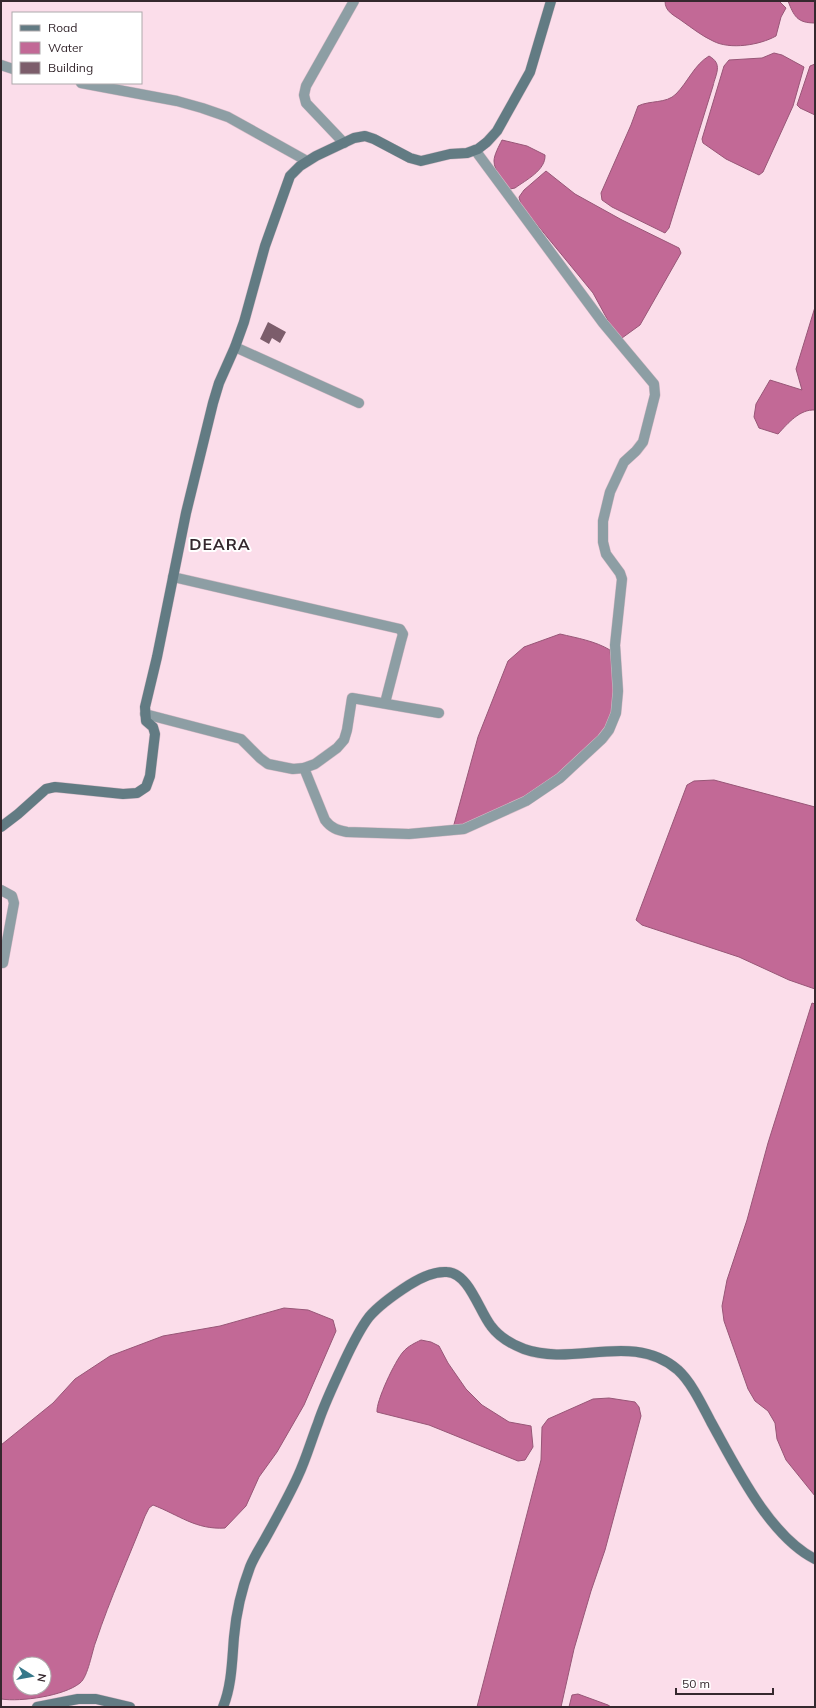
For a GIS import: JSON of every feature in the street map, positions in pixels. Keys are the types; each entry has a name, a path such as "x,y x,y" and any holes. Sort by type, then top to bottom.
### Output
{"main road":[{"path":"1,827 46,789 55,787 123,794 137,793 146,787 150,776 155,734 153,727 146,721 145,707 157,657 186,513 219,383 244,322 264,246 283,191 290,176 300,166 308,161 344,142 365,136 374,139 410,158 421,161 450,154 467,153 487,142 497,131 530,72 551,1"},
{"path":"223,1707 230,1682 234,1633 250,1566 298,1477 307,1457 318,1421 347,1356 361,1329 369,1318 382,1305 420,1279 434,1274 445,1272 453,1273 460,1277 466,1284 490,1326 502,1338 520,1348 535,1353 555,1354 634,1351 648,1353 678,1371 696,1394 748,1488 782,1534 815,1559"},
{"path":"37,1707 78,1699 96,1699 130,1707"}],"street":[{"path":"344,142 306,103 304,95 306,86 354,1"},
{"path":"1,65 12,68"},
{"path":"86,84 177,101 208,110 228,117 308,161"},
{"path":"304,768 325,820 331,827 338,830 347,832 409,834 464,829 526,801 560,778 602,739 609,730 616,713 618,690 615,645 621,603 622,579 620,573 606,554 603,542 603,521 610,492 624,462 643,442 655,389 649,376 603,323 474,150"},
{"path":"235,347 359,403"},
{"path":"173,577 400,629 403,634 385,703"},
{"path":"145,714 241,739 268,764 293,769 304,768 315,764 337,748 344,740 352,698 439,713"},
{"path":"1,890 12,896 14,903 3,963"}],"water":[{"path":"665,1 779,1 786,8 781,17 776,36 754,44 736,46 720,44 697,32 668,11"},
{"path":"788,1 815,1 815,23 804,22 797,18 794,15"},
{"path":"774,53 782,55 804,67 793,106 763,172 759,175 726,159 703,143 702,139 724,66 729,60 762,58"},
{"path":"709,56 716,62 717,73 669,228 665,233 612,207 602,200 601,193 638,106 663,101 672,97 699,64"},
{"path":"815,64 815,115 797,105 810,66"},
{"path":"502,140 527,146 545,155 539,170 515,188 510,189 494,165 495,156"},
{"path":"546,171 575,194 622,220 679,248 681,253 640,325 622,338 611,326 593,293 521,205 519,197 524,190"},
{"path":"815,307 815,410 810,410 799,414 778,434 759,428 754,417 756,404 770,380 802,390 796,369"},
{"path":"560,634 592,642 610,650 614,696 611,719 601,736 553,781 524,800 453,828 478,737 508,661 524,647"},
{"path":"714,780 815,807 815,989 789,980 739,957 642,925 636,920 687,785 694,781"},
{"path":"812,1003 815,1004 815,1496 786,1460 777,1439 775,1423 768,1411 755,1401 748,1389 724,1321 722,1306 727,1280 747,1220 768,1143"},
{"path":"284,1308 308,1310 333,1320 336,1331 304,1405 277,1452 259,1477 246,1506 225,1528 205,1527 153,1505 149,1508 107,1610 94,1645 88,1670 83,1680 73,1688 52,1695 52,1656 12,1656 12,1696 48,1696 20,1700 1,1699 1,1445 53,1403 75,1379 110,1356 163,1336 220,1326"},
{"path":"421,1340 431,1342 439,1346 448,1363 466,1389 482,1405 509,1422 531,1426 533,1447 525,1460 518,1461 429,1425 377,1412 380,1399 391,1372 403,1352"},
{"path":"609,1398 635,1402 639,1407 641,1416 605,1550 574,1649 561,1707 477,1707 541,1460 542,1427 548,1419 593,1399"},
{"path":"578,1694 611,1707 569,1707 572,1695"}],"building":[{"path":"268,322 286,332 280,343 272,338 269,344 260,339"}],"district":[{"name":"DEARA","path":"220,544"}]}
